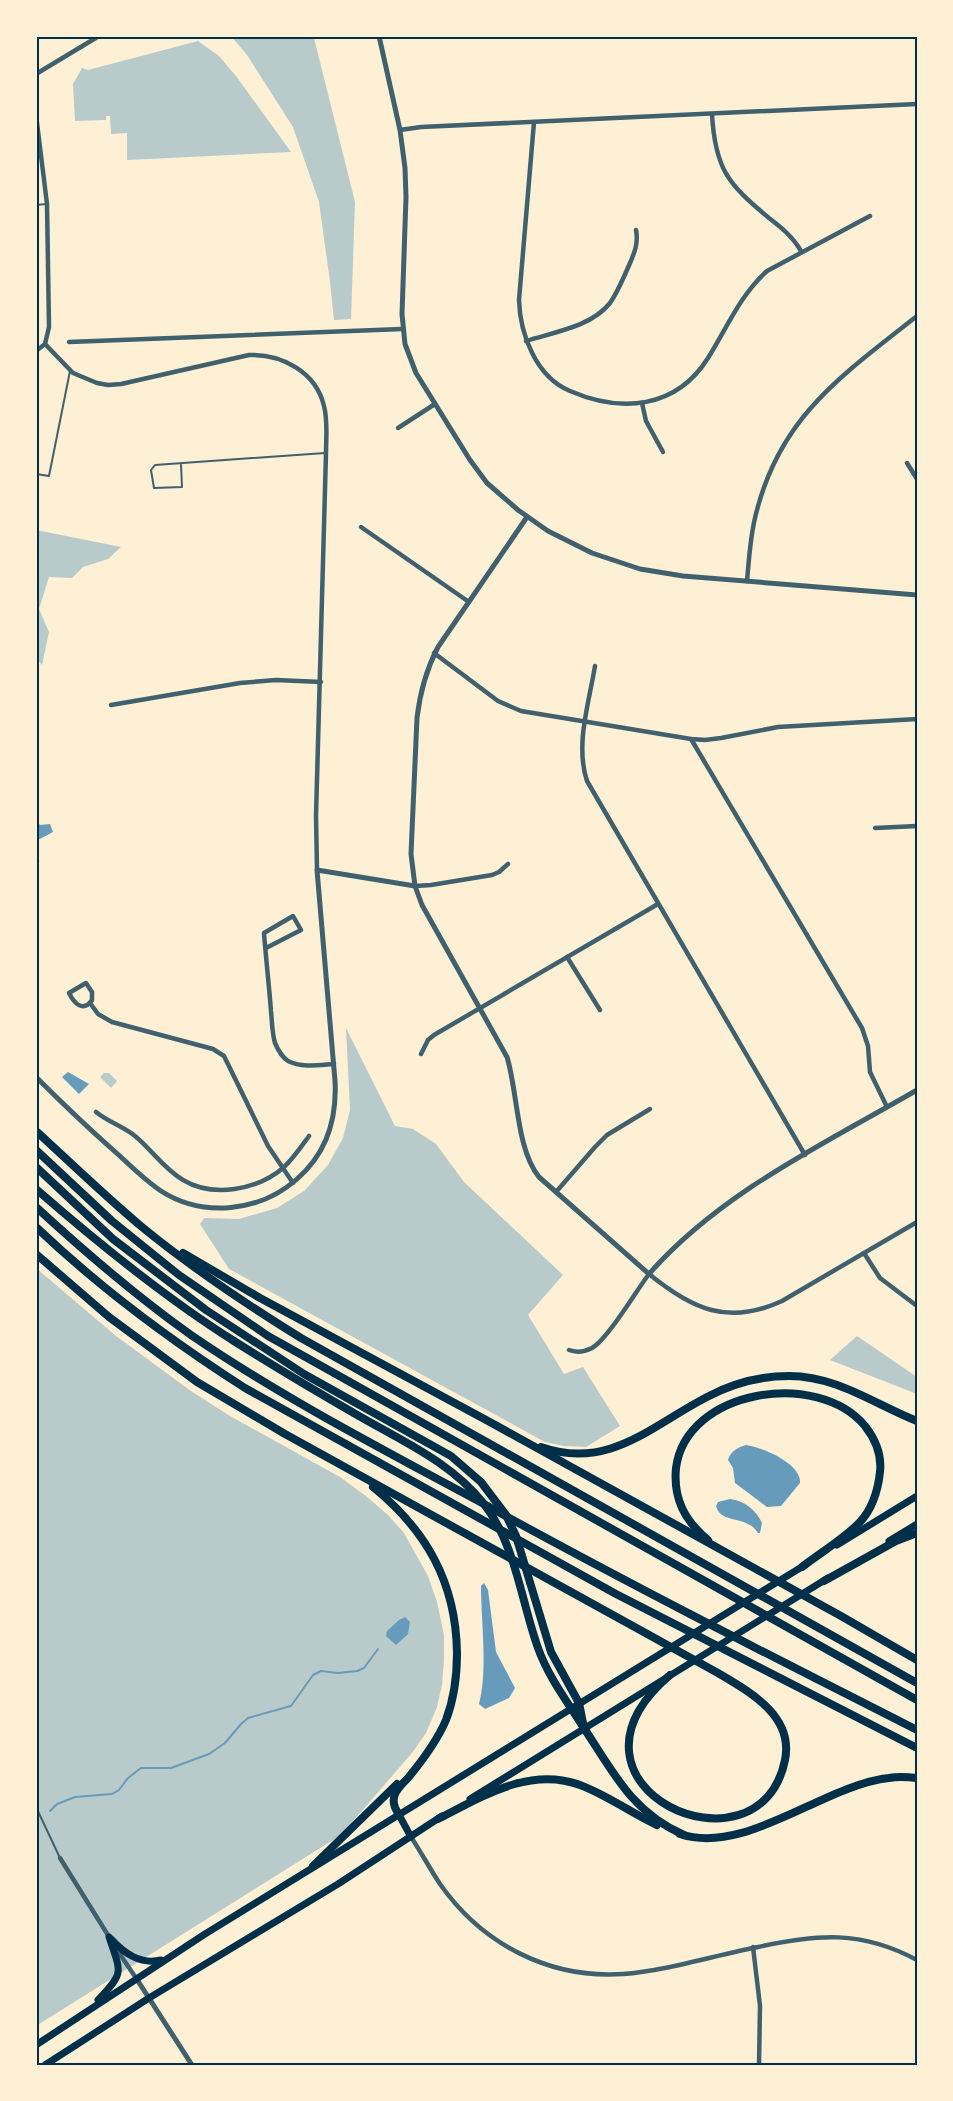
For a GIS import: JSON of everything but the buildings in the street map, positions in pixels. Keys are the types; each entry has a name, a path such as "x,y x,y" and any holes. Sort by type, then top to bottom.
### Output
{"highway":[{"path":"36,1131 143,1228 198,1271 301,1338 917,1683"},
{"path":"36,1150 112,1221 179,1275 268,1336 917,1700"},
{"path":"36,1167 113,1239 206,1310 304,1374 435,1446 466,1467 506,1515 523,1555 551,1652 579,1703 584,1728"},
{"path":"36,1189 143,1277 232,1340 316,1392 429,1456 458,1476 496,1521 509,1549 545,1665 571,1708 628,1795 657,1821 684,1835"},
{"path":"36,1207 128,1288 191,1335 256,1377 429,1475 623,1580 917,1730"},
{"path":"36,1227 118,1299 192,1354 244,1388 616,1594 917,1748"},
{"path":"143,1228 260,1298 511,1434 917,1660"},
{"path":"36,1254 109,1317 197,1382 331,1460 718,1673 756,1698 776,1718 783,1729 786,1742 786,1756 778,1784 756,1809 735,1817 721,1819 694,1815 660,1801 638,1779 629,1753 628,1742 632,1725 643,1701 669,1675"},
{"path":"511,1434 561,1452 591,1453 609,1450 630,1442 725,1388 757,1379 790,1376 840,1385 917,1421"},
{"path":"725,1554 690,1523 679,1501 676,1471 681,1450 686,1440 709,1418 732,1404 770,1394 798,1393 843,1406 861,1421 877,1445 881,1463 875,1497 860,1522 802,1567"},
{"path":"331,1460 372,1486 410,1521 426,1543 447,1587 453,1612 457,1642 457,1669 453,1697 445,1721 422,1760 396,1792 394,1806 398,1813"},
{"path":"824,1581 917,1533"},
{"path":"893,1646 917,1656"},
{"path":"313,1866 422,1760"},
{"path":"438,1819 498,1790 518,1783 549,1779 579,1784 647,1821 684,1835 711,1838 727,1836 765,1824 859,1785 889,1778 917,1778"}],"main road":[{"path":"36,2045 136,1978 398,1813 917,1496"},
{"path":"45,2065 669,1675 917,1524"},
{"path":"398,1813 411,1837"},
{"path":"109,1937 125,1952 137,1959 152,1962 169,1957"},
{"path":"89,2010 117,1981 117,1961 109,1937"}],"street":[{"path":"36,74 99,36"},
{"path":"379,36 400,130 405,168 402,329 410,359 435,404 477,471 498,493 527,517 570,543 616,562 664,574 917,595"},
{"path":"400,130 917,104"},
{"path":"712,114 715,147 724,173 742,195 788,234 801,251"},
{"path":"36,115 47,204 49,327 45,344 36,351"},
{"path":"534,122 519,300 522,328 526,341 552,380 566,390 604,403 642,403 676,389 694,375 707,360 743,298 766,271 870,216"},
{"path":"526,341 584,322 602,311 616,293 635,252 636,230"},
{"path":"747,581 751,541 760,497 789,436 832,384 917,316"},
{"path":"69,342 402,329"},
{"path":"36,1077 65,1107 149,1182 176,1199 204,1207 233,1207 264,1199 293,1183 316,1158 329,1132 336,1099 317,870 316,816 326,453 325,409 317,388 286,361 275,357 249,355 121,384 97,383 70,370 45,344"},
{"path":"642,403 646,421 663,453"},
{"path":"398,428 435,404"},
{"path":"907,463 917,479"},
{"path":"527,517 434,653 423,684 417,718 411,854 416,886 428,918 507,1057 528,1161 538,1177 673,1294 694,1305 717,1311 758,1310 782,1301 917,1222"},
{"path":"361,527 469,602"},
{"path":"434,653 485,692 511,707 534,715 691,739 721,738 778,727 917,720"},
{"path":"595,666 582,759 587,781 805,1155"},
{"path":"111,705 246,682 276,680 321,682"},
{"path":"691,739 862,1028 868,1046 870,1072 887,1107"},
{"path":"875,828 917,826"},
{"path":"317,870 416,886 492,876 508,864"},
{"path":"421,1054 428,1040 434,1035 658,904"},
{"path":"266,948 301,930 293,916 264,933 274,1038 279,1052 294,1064 334,1064"},
{"path":"567,957 600,1010"},
{"path":"86,983 93,994 90,1003 84,1006 78,1005 69,993 86,983"},
{"path":"90,1003 98,1014 112,1023 213,1049 224,1056 268,1146 293,1183"},
{"path":"569,1350 585,1351 599,1343 649,1274 684,1238 725,1203 917,1090"},
{"path":"556,1192 608,1135 650,1109"},
{"path":"96,1112 132,1134 147,1146 167,1168 185,1181 197,1186 224,1190 240,1188 266,1179 296,1155 309,1136"},
{"path":"864,1253 880,1278 917,1306"},
{"path":"411,1837 440,1883 466,1915 514,1952 549,1966 588,1974 624,1974 811,1937 846,1937 889,1947 917,1959"},
{"path":"60,1858 192,2065"},
{"path":"753,1947 760,2007 759,2065"}],"lane":[{"path":"36,205 47,204"},
{"path":"36,474 48,476 70,370"},
{"path":"181,464 182,486 154,488 151,470 155,465 326,453"},
{"path":"36,1807 60,1858"}],"shaded area":[{"path":"231,36 313,36 314,38 355,202 351,319 334,320 319,202 293,127 247,55"},
{"path":"198,41 219,56 236,76 291,152 127,160 127,133 111,134 110,116 106,116 106,120 75,121 73,84 82,68 88,70"},
{"path":"36,530 121,547 108,559 83,567 72,578 49,577 39,609 49,632 42,665 36,658"},
{"path":"346,1028 395,1126 413,1129 436,1144 464,1182 563,1275 528,1315 564,1374 583,1367 620,1426 586,1447 545,1442 229,1269 200,1224 204,1218 239,1219 277,1208 304,1191 328,1165 343,1138 350,1110"},
{"path":"104,1073 109,1073 117,1081 111,1088 100,1077"},
{"path":"36,1268 116,1336 191,1391 230,1416 340,1477 388,1515 404,1533 428,1576 437,1602 444,1635 444,1661 437,1707 426,1733 412,1753 341,1835 36,2026"},
{"path":"857,1336 917,1377 917,1394 830,1360"}],"water":[{"path":"36,819 40,825 50,824 53,832 36,841"},
{"path":"68,1072 89,1084 79,1094 62,1077"},
{"path":"746,1445 780,1458 795,1469 800,1483 781,1506 767,1507 735,1483 733,1468 728,1460 735,1450"},
{"path":"730,1499 745,1504 757,1514 762,1523 760,1533 747,1523 728,1518 719,1512 716,1506 718,1502"},
{"path":"484,1583 488,1590 496,1652 515,1688 509,1698 485,1709 479,1704 483,1676 481,1586"},
{"path":"405,1617 410,1622 408,1634 396,1645 386,1636 387,1631"}],"waterway":[{"path":"50,1811 57,1804 75,1797 112,1794 141,1768 171,1768 209,1754 225,1743 248,1718 291,1706 313,1675 321,1671 338,1673 357,1671 364,1668 378,1649"}]}
